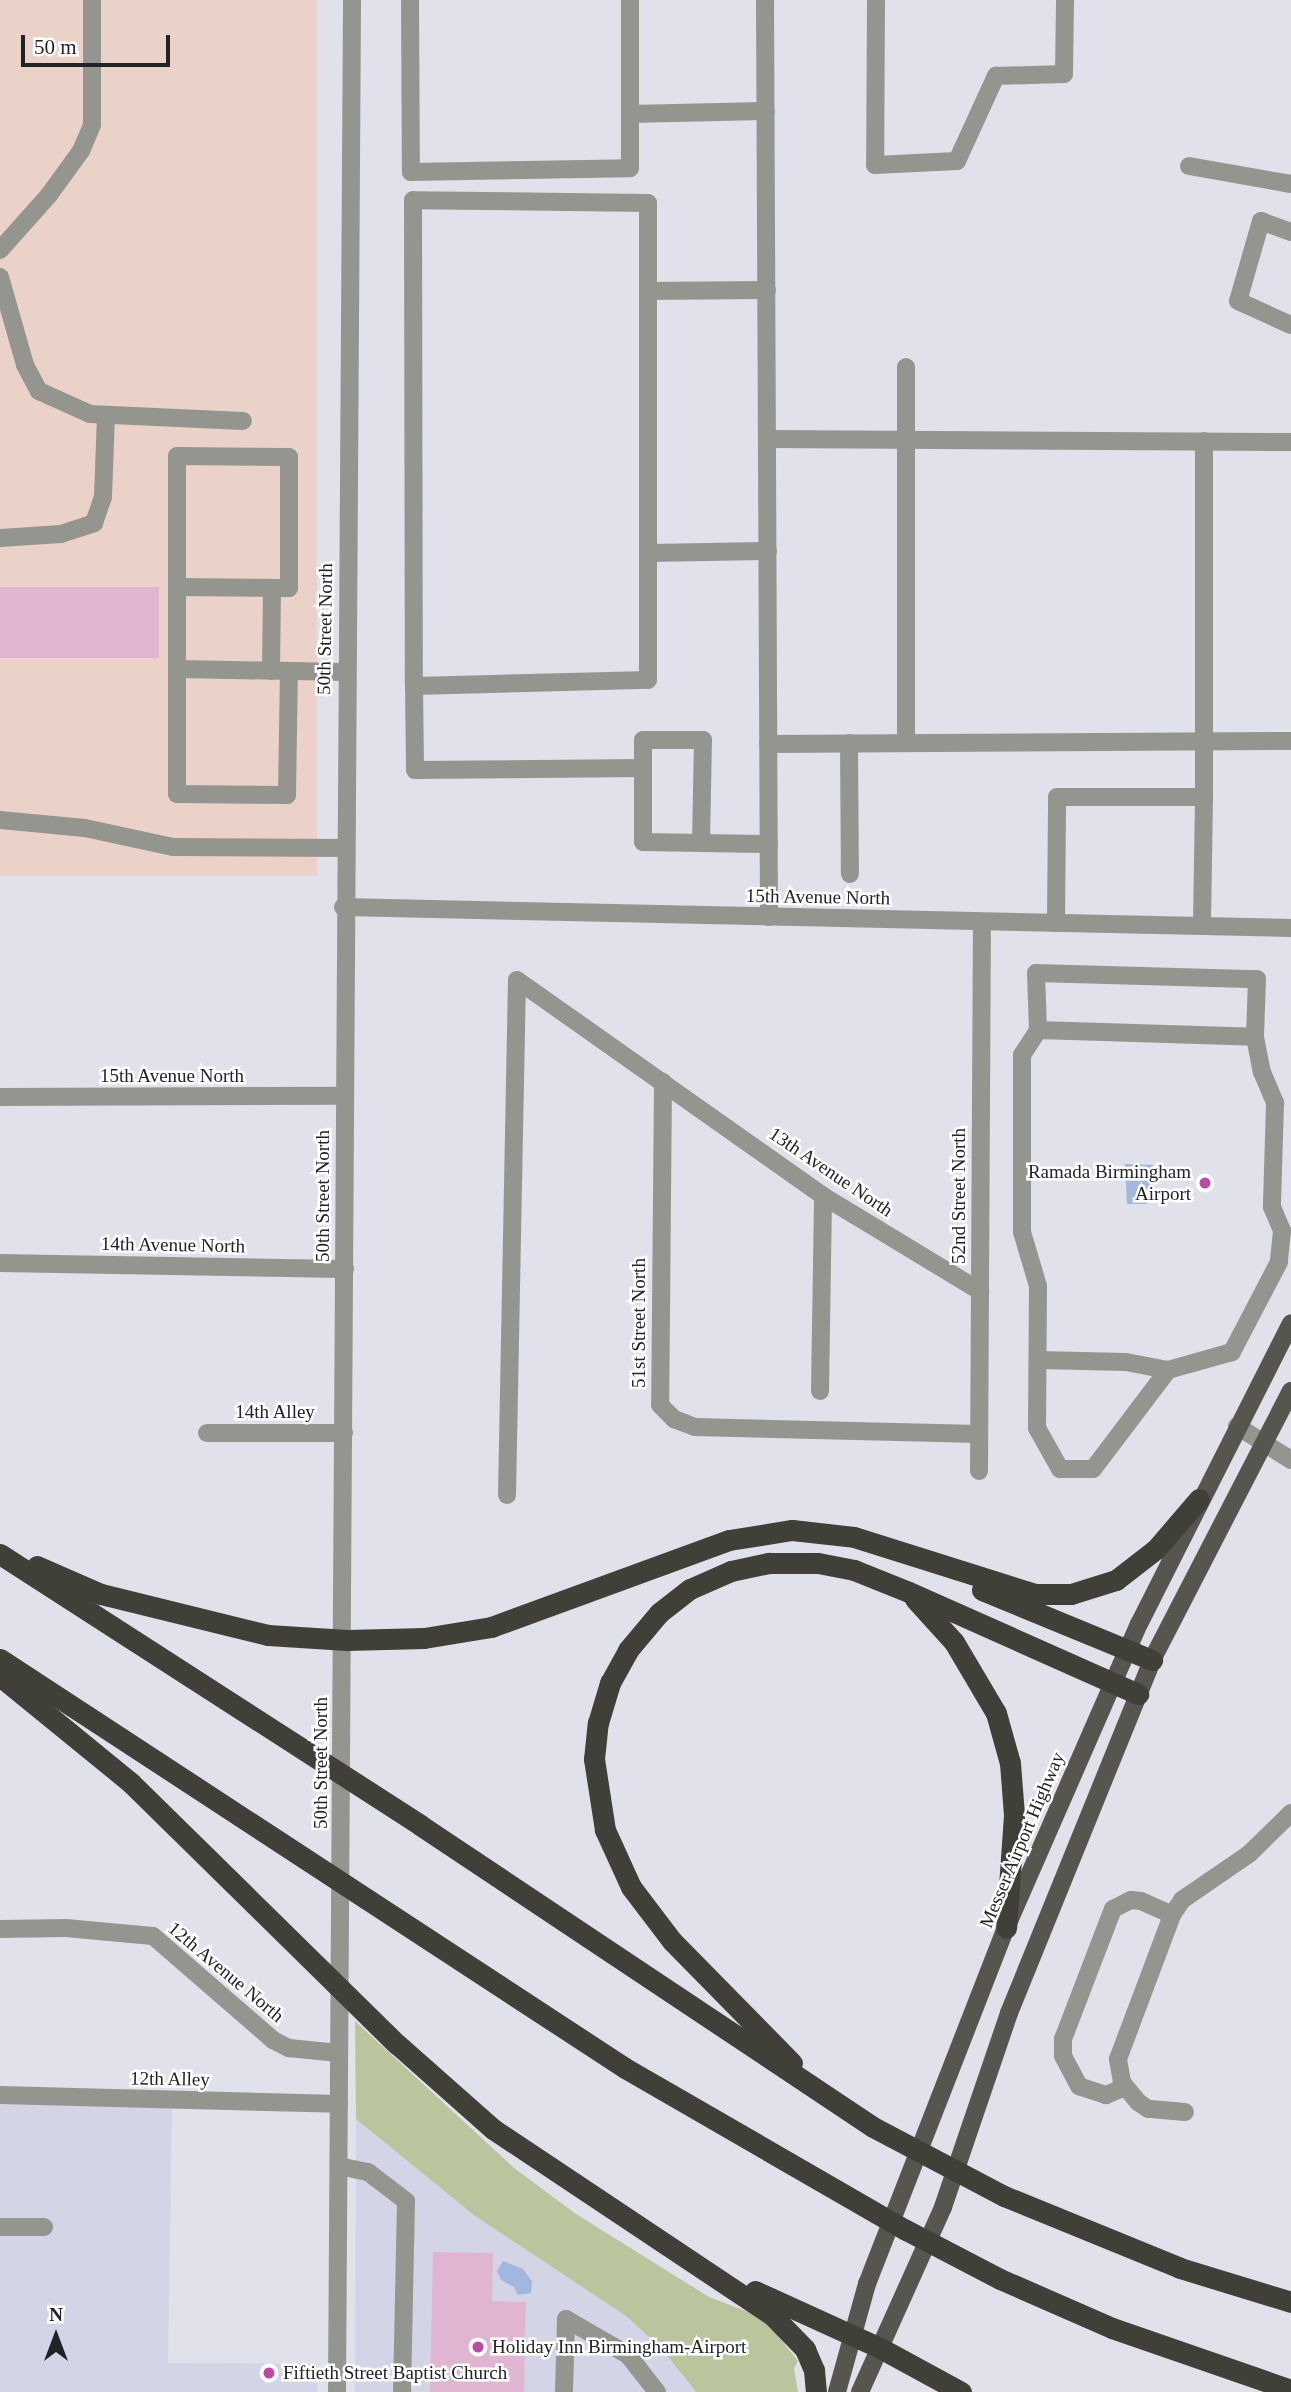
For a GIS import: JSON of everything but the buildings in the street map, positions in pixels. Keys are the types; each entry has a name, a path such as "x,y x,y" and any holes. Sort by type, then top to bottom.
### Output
{"highway":[{"path":"0,1552 101,1594 268,1635 347,1640 424,1638 491,1627 729,1541 792,1530 854,1537 1035,1594 1071,1594 1116,1580 1156,1549 1199,1499"},
{"path":"854,1537 1152,1660"},
{"path":"0,1552 267,1730 420,1825 873,2127 1004,2196 1180,2268 1291,2302"},
{"path":"826,2097 672,1941 631,1887 605,1830 597,1795 594,1759 598,1723 610,1684 628,1650 659,1613 690,1589 731,1571 769,1563 818,1563 854,1570 909,1592 1138,1694"},
{"path":"909,1592 954,1642 1000,1726 1010,1763 1014,1815 1006,1928"},
{"path":"0,1659 625,2068 813,2175 1000,2279 1168,2350 1291,2390"},
{"path":"0,1676 131,1783 397,2044 493,2129 712,2271 774,2316 804,2349 814,2370 816,2392"},
{"path":"712,2271 882,2348 961,2392"}],"main road":[{"name":"Messer Airport Highway","path":"837,2392 850,2334 1006,1928 1112,1683 1199,1499 1291,1324"},
{"path":"860,2392 943,2207 1009,2013 1152,1660 1291,1391"}],"street":[{"path":"0,250 49,195 81,151 92,125 92,0"},
{"name":"50th Street North","path":"337,2392 345,1269 343,908 352,0"},
{"path":"410,0 411,172 630,168 630,0"},
{"path":"765,0 769,917"},
{"path":"876,0 875,165 957,161 996,76 1064,74 1065,0"},
{"path":"630,114 766,111"},
{"path":"1189,166 1291,184"},
{"path":"414,686 648,680 648,203 413,200 414,686 415,771 643,768"},
{"path":"1291,232 1261,221 1238,301 1291,325"},
{"path":"1,281 25,365 39,391 90,414 243,421"},
{"path":"648,291 767,290"},
{"path":"906,368 906,743"},
{"path":"0,538 61,534 94,523 103,497 106,415"},
{"path":"767,439 1291,442"},
{"path":"1202,926 1204,441"},
{"path":"177,587 289,589 289,457 177,456 177,587 177,794 287,795 272,589"},
{"path":"648,553 768,551"},
{"path":"177,669 345,671"},
{"path":"701,843 703,740 643,740 643,842 701,843 769,844"},
{"path":"768,744 1291,741"},
{"path":"849,743 850,874"},
{"path":"1056,923 1057,797 1204,797"},
{"path":"0,820 85,828 173,847 344,848"},
{"name":"15th Avenue North","path":"343,908 1291,928"},
{"name":"52nd Street North","path":"979,1471 982,922"},
{"path":"1038,1360 1126,1362 1168,1370 1232,1352 1279,1262 1283,1231 1272,1207 1282,1170 1275,1103 1262,1072 1255,1037 1257,979 1036,973 1038,1030 1022,1055 1022,1232 1038,1286 1037,1428 1060,1469 1093,1469 1168,1370"},
{"name":"13th Avenue North","path":"507,1495 517,980 823,1196 980,1291"},
{"path":"1038,1030 1255,1037"},
{"name":"51st Street North","path":"663,1082 660,1405 674,1419 695,1427 979,1434"},
{"name":"15th Avenue North","path":"0,1097 343,1096"},
{"path":"820,1391 823,1196"},
{"name":"14th Avenue North","path":"0,1263 345,1269"},
{"path":"1237,1426 1265,1441 1291,1460"},
{"name":"14th Alley","path":"206,1433 344,1433"},
{"path":"1185,2112 1148,2109 1125,2087 1118,2059 1172,1915 1182,1899 1249,1854 1291,1813"},
{"path":"1125,2087 1106,2095 1091,2093 1079,2085 1063,2056 1063,2039 1113,1909 1131,1899 1172,1915"},
{"name":"12th Avenue North","path":"0,1929 66,1928 153,1936 273,2039 289,2048 339,2053"},
{"name":"12th Alley","path":"0,2095 339,2104"},
{"path":"339,2166 368,2172 406,2201 402,2392"},
{"path":"0,2227 44,2227"},
{"path":"564,2392 566,2319 628,2354 657,2392"}],"shaded area":[{"path":"0,0 317,0 317,876 0,876"},
{"path":"0,2102 172,2106 168,2363 317,2364 317,2392 0,2392"},
{"path":"356,2119 475,2216 626,2316 661,2348 696,2392 355,2392"}],"green space":[{"path":"355,2021 514,2168 576,2214 709,2297 751,2313 770,2326 798,2361 794,2368 798,2392 696,2392 661,2348 626,2316 475,2216 356,2119"}],"water":[{"path":"1125,1164 1153,1165 1147,1204 1127,1204"},
{"path":"503,2261 523,2269 532,2281 531,2293 518,2295 514,2287 501,2280 497,2271"}],"place":[{"name":"Ramada Birmingham Airport","path":"1205,1183"},
{"name":"Holiday Inn Birmingham-Airport","path":"478,2347"},
{"name":"Fiftieth Street Baptist Church","path":"269,2373"}]}
